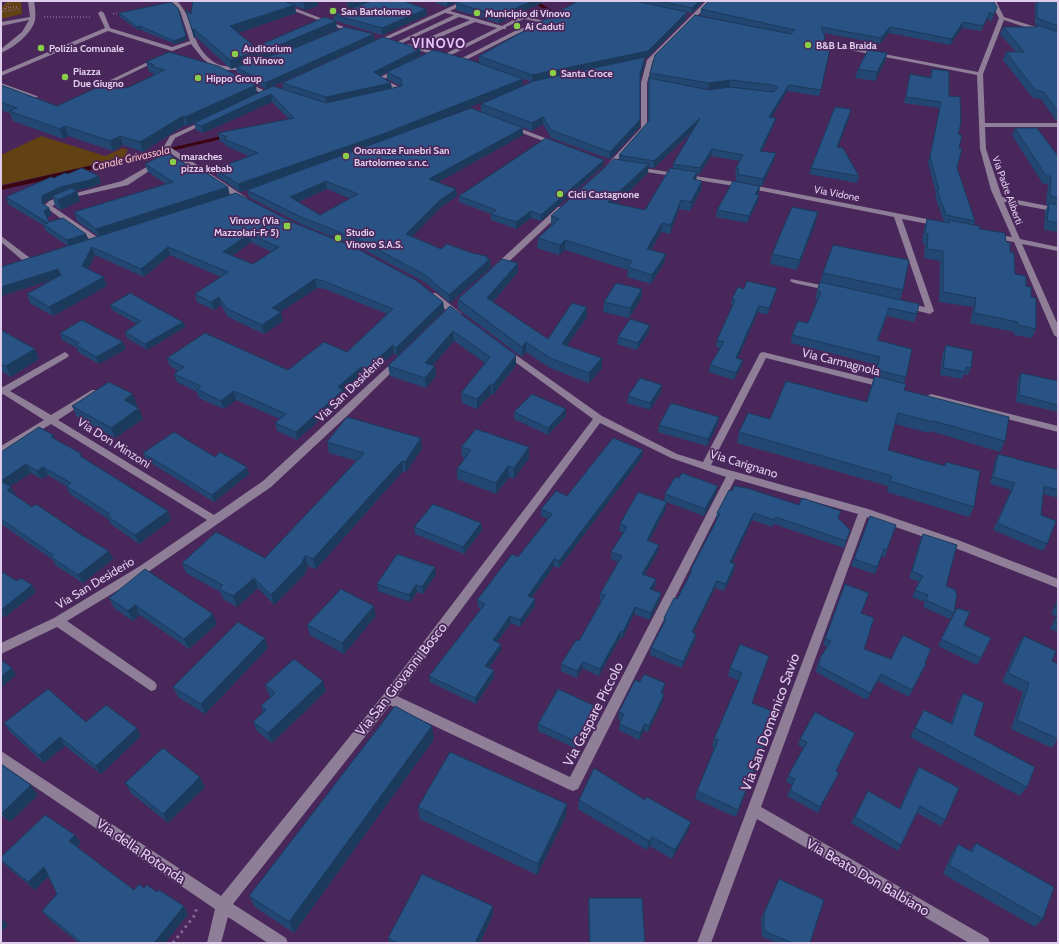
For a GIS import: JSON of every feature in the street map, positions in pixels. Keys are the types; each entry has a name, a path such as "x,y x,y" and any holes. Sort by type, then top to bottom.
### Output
{"street":[{"path":"1,51 20,37 31,25 31,1"},
{"path":"174,1 181,6 186,17 194,45 218,68 232,77"},
{"path":"271,1 360,34"},
{"path":"368,46 467,1"},
{"path":"601,173 607,163 644,128 648,82 645,74 650,66 646,60 709,1"},
{"path":"993,1 1002,18 1058,36"},
{"path":"444,11 524,34"},
{"path":"102,14 108,29"},
{"path":"398,43 459,15"},
{"path":"685,16 699,19"},
{"path":"324,21 336,17"},
{"path":"445,56 523,17 544,22 535,27 517,32 462,60"},
{"name":"Via Padre Aliberti","path":"1002,18 980,74 983,149 999,199 1058,335"},
{"path":"1,24 32,19"},
{"path":"412,47 474,20"},
{"path":"1,74 108,29 174,50"},
{"path":"338,33 346,29"},
{"path":"375,38 471,63"},
{"path":"88,93 174,50 194,45"},
{"path":"827,45 980,74"},
{"path":"428,56 434,53"},
{"path":"385,94 400,91 399,89 379,79 407,66"},
{"path":"218,68 243,68 226,74"},
{"path":"239,81 267,94"},
{"path":"1,85 38,99"},
{"path":"259,98 274,90"},
{"path":"169,154 172,137 216,117"},
{"path":"983,125 1058,125"},
{"path":"507,126 564,147"},
{"path":"169,154 242,195 250,204"},
{"path":"97,241 48,206 56,200 124,183 136,178 146,167 169,154"},
{"name":"Via Vidone","path":"607,163 741,185 950,226"},
{"path":"226,200 242,195"},
{"path":"999,199 1058,210"},
{"path":"492,273 566,204"},
{"path":"897,215 930,311 900,304"},
{"path":"988,235 1058,249"},
{"path":"1,238 35,261 22,266"},
{"path":"794,280 839,291"},
{"path":"428,290 454,307 466,322"},
{"path":"441,319 454,307"},
{"path":"1048,314 1058,316"},
{"name":"Via Carignano","path":"498,346 599,418 674,456 706,465 732,475 864,512 954,543 1058,584"},
{"name":"Via San Desiderio","path":"1,649 58,621 144,569 267,484 346,412 408,351"},
{"path":"2,391 64,355"},
{"name":"Via Carmagnola","path":"706,465 763,355 892,387"},
{"path":"1,451 102,387"},
{"name":"Via Don Minzoni","path":"2,391 214,520"},
{"path":"922,394 1058,429"},
{"name":"Via San Giovanni Bosco","path":"214,943 223,906 388,698 599,418"},
{"name":"Via Gaspare Piccolo","path":"388,698 573,785 732,475"},
{"name":"Via San Domenico Savio","path":"704,943 864,512"},
{"path":"58,621 151,686"},
{"name":"Via della Rotonda","path":"1,757 223,906 281,943"},
{"name":"Via Beato Don Balbiano","path":"753,810 983,943"}],"path":[{"path":"1,14 10,1"},
{"path":"10,7 17,7 18,9 6,11 5,9 10,7"},
{"path":"32,19 131,11"},
{"path":"173,943 195,915 198,908 196,902"}],"shaded area":[{"path":"7,1 21,1 22,14 1,19 1,8"},
{"path":"41,136 105,156 123,148 128,150 126,153 130,157 1,185 1,155"}],"building":[{"path":"193,1 283,1 295,5 230,26 255,47 325,17 336,21 284,43 230,60 194,29 192,30 186,10 191,14"},
{"path":"371,1 403,1 426,9 382,28 334,15"},
{"path":"460,1 532,1 499,16 456,3"},
{"path":"578,1 635,1 687,12 648,51 532,75 479,56"},
{"path":"660,1 699,1 692,8"},
{"path":"709,1 993,1 997,7 993,16 990,12 983,26 963,22 952,39 890,27 881,38 821,27 825,37 824,40 827,41 830,49 821,90 789,85 769,117 776,118 760,151 776,153 763,179 737,174 739,169 736,168 743,155 712,149 700,168 673,164 700,118 654,161 619,155 649,121 649,78 709,90 730,87 773,92 778,88 773,85 730,80 709,83 650,73 655,55 695,15 791,34 795,30 701,9"},
{"path":"1037,1 1058,1 1058,26 1037,18"},
{"path":"171,2 178,8 186,36 174,41 140,26 137,27 119,13"},
{"path":"1037,25 1058,32 1058,111 1044,92 1035,90 1006,52 1024,52 1003,27 1037,27"},
{"path":"345,27 374,34 265,83 236,67 290,50"},
{"path":"383,37 420,49 374,72 391,83 326,97 282,83"},
{"path":"434,50 470,60 523,79 383,134 238,184 215,169 258,153 224,139 227,137 218,133 294,118 271,94 201,126 194,123 273,86 326,103 402,86 401,79 387,72"},
{"path":"868,50 887,53 877,72 858,69"},
{"path":"169,52 218,66 256,85 185,117 183,116 140,142 120,136 110,141 65,126 60,129 9,111 17,108 1,102 1,85 57,106 109,82 127,88 165,70 151,66 154,65 146,62"},
{"path":"645,57 640,74 640,120 610,152 551,130 543,117 532,123 481,104 534,81"},
{"path":"932,69 949,71 949,96 960,97 961,123 958,134 962,135 959,148 962,149 957,168 975,221 946,215 937,190 939,190 930,157 941,102 906,97 910,74 931,78"},
{"path":"835,107 851,109 837,147 843,148 859,176 811,168"},
{"path":"471,108 523,128 429,179 456,189 439,201 406,234 441,249 447,244 472,253 487,256 486,258 490,259 449,295 425,275 360,240 301,217 247,190","holes":["326,181 358,194 320,215 290,197"]},
{"path":"1015,128 1037,128 1058,156 1058,198 1050,196 1051,176 1046,176"},
{"path":"546,138 604,160 541,215 531,211 516,222 491,214 496,210 459,196"},
{"path":"167,153 200,173 205,172 228,187 96,229 74,212 173,182 145,164"},
{"path":"614,159 649,164 608,202 645,210 670,168 697,172 693,179 702,181 691,202 681,200 671,225 662,223 647,249 666,254 652,275 628,267 632,261 565,240 560,245 538,238 559,219 551,216"},
{"path":"82,168 99,176 90,180 60,187 42,196 42,203 49,208 44,211 49,222 63,218 86,234 67,240 43,224 48,223 6,197 51,177 54,178 65,173 68,174"},
{"path":"733,181 760,186 755,194 759,195 749,216 717,210"},
{"path":"71,188 77,191 58,200 52,196"},
{"path":"236,193 294,223 352,246 417,281 443,302 396,348 393,345 366,369 361,367 338,387 343,390 296,432 275,423 286,414 234,391 221,401 197,389 201,386 174,374 184,367 167,358 205,333 288,370 324,342 347,352 393,309 324,281 315,279 272,308 281,312 262,325 226,308 219,297 211,302 195,294 228,272 168,247 141,269 92,247 82,266 104,277 49,307 27,294 61,275 58,269 1,287 1,267","holes":["249,234 279,247 253,264 223,252"]},
{"path":"1049,203 1058,205 1058,223 1047,221"},
{"path":"792,207 818,212 800,260 772,254"},
{"path":"927,219 950,223 949,220 979,226 980,229 1005,233 1006,242 1010,243 1010,252 1014,253 1015,274 1026,276 1026,286 1031,287 1031,297 1036,298 1036,329 1018,325 1018,322 974,313 976,298 943,292 943,251 927,249 928,234 925,234"},
{"path":"833,245 909,260 903,290 823,273"},
{"path":"502,259 518,263 487,298 548,339 572,303 587,307 562,344 602,358 589,373 550,358 526,342 522,347 458,299"},
{"path":"747,281 777,288 769,308 759,306 736,358 743,360 736,373 710,365 724,342 717,340 735,300 732,299 738,287 744,289"},
{"path":"820,282 919,304 917,314 889,308 877,340 912,349 906,377 876,370 880,357 792,335 798,321 808,323 821,292 817,291"},
{"path":"616,283 642,289 630,308 604,302"},
{"path":"130,293 183,322 145,344 125,332 141,321 110,305"},
{"path":"450,306 516,355 493,385 491,384 477,399 461,393 490,357 453,331 425,363 435,366 425,378 388,366"},
{"path":"630,319 650,325 638,343 618,337"},
{"path":"82,320 123,342 96,357 76,345 79,343 60,333"},
{"path":"1,330 35,349 6,366 1,364"},
{"path":"946,345 973,351 971,368 966,367 965,372 943,368"},
{"path":"1021,373 1058,381 1058,405 1019,395"},
{"path":"875,376 906,384 904,390 1009,417 1005,441 934,421 898,413 888,450 945,466 946,462 980,471 974,507 890,481 892,476 739,432 748,413 770,419 786,381 867,402"},
{"path":"640,378 662,385 650,403 628,396"},
{"path":"109,382 133,394 124,400 139,408 111,428 72,406"},
{"path":"532,394 566,409 548,428 514,412"},
{"path":"671,403 719,417 708,439 659,425"},
{"path":"347,417 421,438 405,462 402,461 313,559 305,556 302,563 271,595 254,578 233,596 219,589 223,585 182,563 216,532 265,558 364,453 327,442"},
{"path":"39,427 53,435 51,437 82,454 80,456 168,511 135,535 107,516 110,514 66,486 71,483 43,467 37,471 26,464 1,481 1,452"},
{"path":"476,429 529,447 514,468 508,466 496,483 457,469 471,450 461,447"},
{"path":"174,432 215,457 220,452 247,467 212,495 143,453"},
{"path":"613,438 643,450 559,561 554,559 528,596 535,599 520,620 510,616 493,640 501,644 485,666 494,670 475,698 429,676 485,604 477,600 512,554 518,557 552,514 541,509 556,491 567,496"},
{"path":"998,454 1058,470 1058,490 1044,486 1041,515 1056,521 1047,544 997,523 1015,483 993,477"},
{"path":"682,473 718,486 705,509 665,494 675,477 679,478"},
{"path":"1,481 11,487 7,490 32,507 36,504 80,534 109,551 78,575 51,557 53,555 1,519"},
{"path":"734,486 747,488 799,505 802,498 841,511 838,518 850,530 846,541 776,517 774,520 754,513 730,562 735,564 726,584 717,581 692,632 696,634 683,662 651,648 666,619 664,618 674,598 677,599 720,514 717,513 729,490 732,491"},
{"path":"638,492 667,502 647,540 659,545 642,574 656,579 650,589 661,593 651,613 635,607 623,632 621,631 600,669 583,662 577,671 561,664 576,640 579,641 605,595 600,594 622,556 611,552 627,527 620,524"},
{"path":"433,504 481,523 463,547 414,527"},
{"path":"870,516 896,525 887,550 884,549 877,567 854,559"},
{"path":"923,534 957,545 946,586 956,590 955,592 957,594 954,613 926,600 928,595 915,590 923,576 912,571"},
{"path":"397,554 435,567 422,587 416,585 409,595 377,584"},
{"path":"145,569 213,614 184,639 135,605 128,611 109,598"},
{"path":"2,572 17,581 21,578 32,585 1,610 1,573"},
{"path":"845,584 869,593 861,613 874,618 864,649 891,659 903,635 931,649 925,663 926,664 912,690 881,674 870,693 819,666 820,658 831,641 825,639"},
{"path":"341,589 374,606 342,643 307,625"},
{"path":"1058,600 1058,608 1055,607"},
{"path":"957,608 970,612 964,625 991,638 981,658 941,639"},
{"path":"1058,613 1058,623 1055,622"},
{"path":"238,622 265,638 201,704 173,687"},
{"path":"1024,636 1056,651 1052,661 1058,664 1058,739 1017,720 1029,683 1008,673"},
{"path":"740,644 769,656 752,703 777,713 738,810 697,791 718,740 714,739 742,673 730,668"},
{"path":"294,659 323,681 268,733 253,722 266,710 261,706 275,693 265,685"},
{"path":"1,660 12,668 1,677"},
{"path":"644,674 665,683 661,693 664,695 649,726 645,724 640,733 619,724 624,714 619,712 635,680 640,682"},
{"path":"48,689 86,722 106,705 137,728 96,766 60,737 39,755 4,723"},
{"path":"558,689 595,706 575,741 538,724"},
{"path":"963,693 984,703 974,735 1035,767 1027,787 915,728 924,710 952,724"},
{"path":"395,706 432,726 289,922 249,896"},
{"path":"815,712 855,733 836,771 839,773 820,807 790,790 795,779 788,776 807,742 800,739"},
{"path":"163,748 200,777 163,814 125,783"},
{"path":"450,752 567,804 538,864 418,807"},
{"path":"1,764 31,785 2,813 1,812"},
{"path":"919,767 959,788 945,820 920,806 901,845 855,817 868,791 900,809"},
{"path":"594,768 645,800 647,797 691,822 675,850 652,837 649,841 579,800"},
{"path":"45,815 75,835 69,841 134,890 139,884 144,888 147,885 157,892 159,890 184,906 154,943 82,943 42,911 57,894 44,867 28,882 1,860 1,857"},
{"path":"976,843 1054,887 1043,919 949,865 958,844 972,852"},
{"path":"422,874 493,906 475,943 398,943 388,938"},
{"path":"779,879 824,900 810,943 792,943 764,931 764,913"},
{"path":"589,898 642,898 645,943 590,943"}],"waterway":[{"name":"Canale Grivassola","path":"540,5 556,14"},
{"name":"Canale Grivassola","path":"151,154 224,137"},
{"name":"Canale Grivassola","path":"1,188 155,153"}],"place":[{"name":"San Bartolomeo","path":"333,11"},
{"name":"Municipio di Vinovo","path":"477,13"},
{"name":"Ai Caduti","path":"517,26"},
{"name":"B&B La Braida","path":"808,45"},
{"name":"Polizia Comunale","path":"41,48"},
{"name":"Auditorium di Vinovo","path":"235,54"},
{"name":"Santa Croce","path":"553,73"},
{"name":"Piazza Due Giugno","path":"65,77"},
{"name":"Hippo Group","path":"198,78"},
{"name":"Onoranze Funebri San Bartolomeo s.n.c.","path":"346,156"},
{"name":"maraches pizza kebab","path":"173,162"},
{"name":"Cicli Castagnone","path":"560,194"},
{"name":"Vinovo (Via Mazzolari-Fr 5)","path":"287,226"},
{"name":"Studio Vinovo S.A.S.","path":"338,238"}],"district":[{"name":"VINOVO","path":"439,43"}]}
